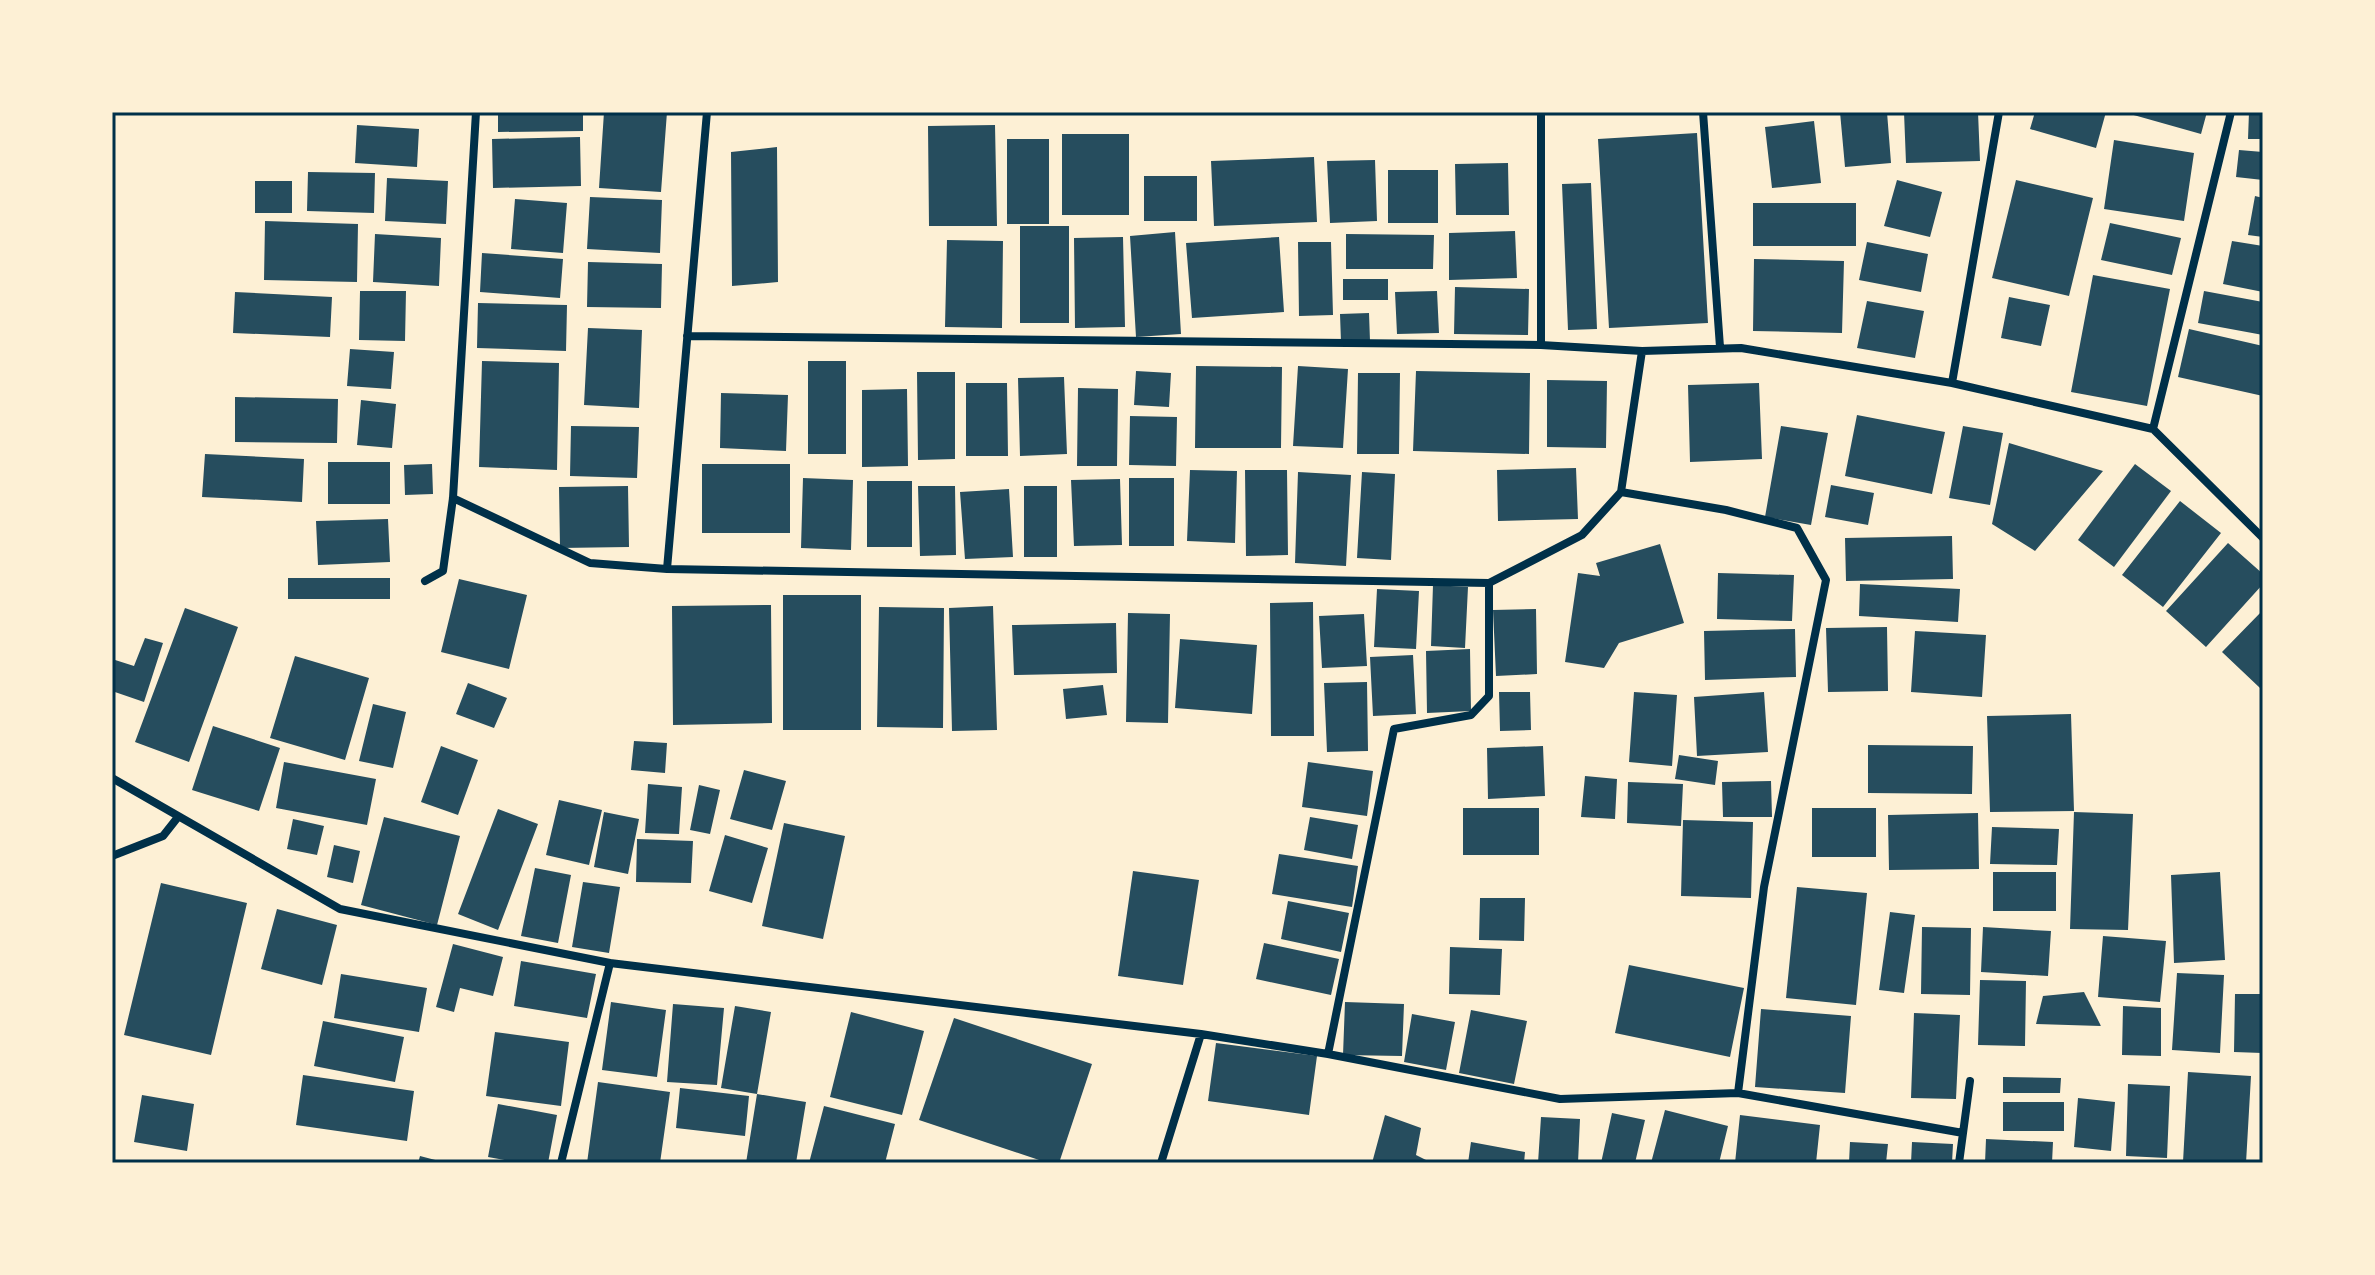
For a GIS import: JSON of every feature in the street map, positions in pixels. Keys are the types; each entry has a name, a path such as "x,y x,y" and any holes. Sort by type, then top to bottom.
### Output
{"street":[{"path":"425,581 443,571 453,498 476,112"},
{"path":"667,569 707,112"},
{"path":"1541,112 1541,345"},
{"path":"1703,112 1720,347"},
{"path":"1952,383 1999,112"},
{"path":"2153,429 2231,112"},
{"path":"687,336 1541,345 1642,351 1741,348 1952,383 2153,429 2263,538"},
{"path":"453,498 590,563 667,569 1489,583 1582,535 1621,492 1642,351"},
{"path":"1621,492 1726,510 1797,528 1826,580 1764,887 1738,1093"},
{"path":"1328,1054 1394,729 1471,715 1489,696 1489,583"},
{"path":"112,778 340,909 610,963 1201,1034 1328,1054 1560,1099 1738,1093 1963,1133"},
{"path":"112,856 163,836 178,817"},
{"path":"561,1163 610,963"},
{"path":"1161,1163 1201,1034"},
{"path":"1959,1163 1970,1081"}],"building":[{"path":"498,112 583,112 583,131 498,132"},
{"path":"604,112 667,112 661,192 599,188"},
{"path":"1840,112 1887,112 1891,163 1845,167"},
{"path":"1904,112 1978,112 1980,161 1906,163"},
{"path":"2035,112 2106,112 2096,148 2030,129"},
{"path":"2123,112 2207,112 2201,134"},
{"path":"2249,112 2263,112 2263,139 2248,139"},
{"path":"1814,121 1821,183 1772,188 1765,127"},
{"path":"357,125 419,129 417,167 355,163"},
{"path":"995,125 997,226 929,226 928,126"},
{"path":"1697,133 1708,323 1609,328 1598,139"},
{"path":"1062,134 1129,134 1129,215 1062,215"},
{"path":"580,137 581,186 493,188 492,139"},
{"path":"1007,139 1049,139 1049,224 1007,224"},
{"path":"2114,140 2194,153 2184,221 2104,209"},
{"path":"777,147 778,282 732,286 731,152"},
{"path":"2239,150 2263,152 2263,180 2236,177"},
{"path":"1314,157 1317,222 1214,226 1211,161"},
{"path":"1375,160 1377,221 1330,223 1327,161"},
{"path":"1508,163 1509,215 1456,215 1455,164"},
{"path":"1388,170 1438,170 1438,223 1388,223"},
{"path":"308,172 375,173 374,213 307,211"},
{"path":"1144,176 1197,176 1197,221 1144,221"},
{"path":"387,178 448,181 446,224 385,221"},
{"path":"1897,180 1942,192 1930,237 1884,226"},
{"path":"2016,180 2093,198 2069,296 1992,278"},
{"path":"255,181 292,181 292,213 255,213"},
{"path":"1591,183 1597,329 1568,330 1562,184"},
{"path":"2255,196 2263,198 2263,237 2248,235"},
{"path":"590,197 662,200 660,253 587,249"},
{"path":"515,199 567,203 563,253 511,249"},
{"path":"1753,203 1856,203 1856,246 1753,246"},
{"path":"265,221 358,224 357,282 264,280"},
{"path":"2110,223 2181,238 2172,275 2101,260"},
{"path":"1020,226 1069,226 1069,323 1020,323"},
{"path":"1515,231 1517,278 1449,280 1449,233"},
{"path":"1175,232 1181,334 1136,337 1130,236"},
{"path":"375,234 441,238 439,286 373,282"},
{"path":"1346,234 1434,235 1433,269 1346,269"},
{"path":"1123,237 1125,327 1075,328 1074,238"},
{"path":"1279,237 1284,312 1192,318 1186,243"},
{"path":"947,240 1003,241 1002,328 945,327"},
{"path":"2232,241 2263,246 2263,292 2223,284"},
{"path":"1298,242 1331,242 1333,315 1299,316"},
{"path":"1867,242 1928,254 1921,292 1859,280"},
{"path":"482,253 563,259 560,298 480,292"},
{"path":"1754,259 1844,261 1842,333 1753,331"},
{"path":"588,262 662,264 661,308 587,307"},
{"path":"2093,275 2170,289 2147,406 2071,392"},
{"path":"1343,279 1388,279 1388,300 1343,300"},
{"path":"1455,287 1529,289 1528,335 1454,334"},
{"path":"360,291 406,291 405,341 359,340"},
{"path":"1437,291 1439,333 1397,334 1395,292"},
{"path":"2204,291 2263,302 2263,335 2198,323"},
{"path":"235,292 332,297 330,337 233,333"},
{"path":"2009,297 2050,305 2041,346 2001,338"},
{"path":"1867,301 1924,311 1915,358 1857,348"},
{"path":"478,303 567,305 566,351 477,348"},
{"path":"1369,313 1370,341 1341,342 1340,314"},
{"path":"588,328 642,330 639,408 584,405"},
{"path":"2189,329 2263,346 2263,396 2178,377"},
{"path":"350,349 394,352 391,389 347,386"},
{"path":"482,361 559,363 557,470 479,467"},
{"path":"808,361 846,361 846,454 808,454"},
{"path":"1196,366 1282,367 1281,448 1195,448"},
{"path":"1298,366 1348,369 1343,448 1293,446"},
{"path":"1136,371 1171,373 1169,407 1134,405"},
{"path":"1416,371 1530,373 1529,454 1413,451"},
{"path":"917,372 955,372 955,459 918,460"},
{"path":"1358,373 1400,373 1399,454 1357,454"},
{"path":"1064,377 1067,454 1020,456 1018,378"},
{"path":"1547,380 1607,381 1606,448 1547,447"},
{"path":"966,383 1007,383 1008,456 966,456"},
{"path":"1759,383 1762,459 1690,462 1688,385"},
{"path":"1078,388 1118,389 1117,466 1077,466"},
{"path":"907,389 908,466 862,467 862,390"},
{"path":"721,393 788,395 786,451 720,448"},
{"path":"235,397 338,399 337,443 235,442"},
{"path":"361,400 396,404 392,448 357,445"},
{"path":"1857,415 1945,432 1932,494 1845,476"},
{"path":"1130,416 1177,417 1176,466 1129,465"},
{"path":"571,426 639,427 637,478 570,476"},
{"path":"1781,426 1828,433 1811,525 1765,517"},
{"path":"1963,426 2003,433 1990,505 1949,498"},
{"path":"2009,443 2103,471 2035,551 1992,524"},
{"path":"205,454 304,459 302,502 202,497"},
{"path":"328,462 390,462 390,504 328,504"},
{"path":"432,464 433,494 405,495 404,465"},
{"path":"702,464 790,464 790,533 702,533"},
{"path":"2135,464 2171,491 2114,567 2078,540"},
{"path":"1576,468 1578,519 1498,521 1497,470"},
{"path":"1190,470 1237,471 1235,543 1187,541"},
{"path":"1245,470 1287,470 1288,555 1246,556"},
{"path":"1298,472 1351,475 1346,566 1295,563"},
{"path":"1362,472 1395,474 1391,560 1357,558"},
{"path":"803,478 853,480 851,550 801,548"},
{"path":"1129,478 1174,478 1174,546 1129,546"},
{"path":"1120,479 1122,545 1074,546 1071,480"},
{"path":"867,481 912,481 912,547 867,547"},
{"path":"1831,485 1874,493 1868,525 1825,517"},
{"path":"628,486 629,547 560,548 559,487"},
{"path":"918,486 955,486 956,555 920,556"},
{"path":"1024,486 1057,486 1057,557 1024,557"},
{"path":"1009,489 1013,557 965,559 960,492"},
{"path":"2180,501 2221,533 2163,607 2122,575"},
{"path":"388,519 390,562 318,565 316,521"},
{"path":"1952,536 1953,579 1846,581 1845,538"},
{"path":"2228,543 2263,574 2263,584 2206,647 2166,611"},
{"path":"1660,544 1684,623 1619,643 1604,668 1565,662 1578,573 1600,576 1596,563"},
{"path":"1718,573 1794,575 1792,621 1717,619"},
{"path":"288,578 390,578 390,599 288,599"},
{"path":"459,579 527,595 509,669 441,652"},
{"path":"1860,584 1960,589 1958,622 1859,616"},
{"path":"1433,585 1468,587 1465,648 1431,646"},
{"path":"1377,589 1419,591 1416,649 1374,647"},
{"path":"783,595 861,595 861,730 783,730"},
{"path":"1313,602 1314,736 1271,736 1270,603"},
{"path":"771,605 772,723 673,725 672,606"},
{"path":"993,606 997,730 952,731 949,608"},
{"path":"879,607 944,608 943,728 877,727"},
{"path":"185,608 238,627 189,762 135,742"},
{"path":"1536,609 1537,674 1496,676 1493,610"},
{"path":"2263,610 2263,685 2260,688 2222,652"},
{"path":"1128,613 1170,614 1168,723 1126,722"},
{"path":"1364,614 1367,666 1322,668 1319,616"},
{"path":"1116,623 1117,673 1014,675 1012,625"},
{"path":"1887,627 1888,691 1828,692 1826,628"},
{"path":"1795,629 1796,677 1705,680 1704,631"},
{"path":"1915,631 1986,635 1982,697 1911,692"},
{"path":"145,638 163,643 144,702 112,691 112,659 134,666"},
{"path":"1180,639 1257,645 1252,714 1175,708"},
{"path":"1470,649 1471,711 1427,713 1426,651"},
{"path":"1413,655 1416,714 1373,716 1370,657"},
{"path":"295,656 369,678 345,760 270,738"},
{"path":"1367,682 1368,751 1327,752 1324,683"},
{"path":"468,683 507,698 494,728 456,714"},
{"path":"1103,685 1107,715 1066,719 1063,689"},
{"path":"1499,692 1530,692 1531,730 1500,731"},
{"path":"1634,692 1677,695 1672,766 1629,762"},
{"path":"1764,692 1768,752 1697,756 1694,697"},
{"path":"373,704 406,712 393,768 359,761"},
{"path":"2071,714 2074,811 1990,812 1987,716"},
{"path":"213,726 280,748 259,811 192,790"},
{"path":"634,741 667,743 665,773 631,770"},
{"path":"1868,745 1973,746 1972,794 1868,793"},
{"path":"441,746 478,760 458,815 421,802"},
{"path":"1543,746 1545,796 1488,799 1487,748"},
{"path":"1679,755 1718,761 1715,785 1675,779"},
{"path":"284,762 376,779 367,825 276,808"},
{"path":"1308,762 1373,771 1367,816 1302,807"},
{"path":"744,770 786,781 772,830 730,819"},
{"path":"1585,776 1617,779 1615,819 1581,817"},
{"path":"1771,781 1772,817 1723,817 1722,782"},
{"path":"1628,782 1683,784 1681,826 1627,823"},
{"path":"648,784 682,787 679,834 645,833"},
{"path":"699,785 720,790 710,834 690,830"},
{"path":"559,800 602,810 589,865 546,855"},
{"path":"1463,808 1539,808 1539,855 1463,855"},
{"path":"1812,808 1876,808 1876,857 1812,857"},
{"path":"498,809 538,824 498,930 458,914"},
{"path":"604,812 639,819 628,874 594,867"},
{"path":"2074,812 2133,814 2128,930 2070,929"},
{"path":"1978,813 1979,869 1889,870 1888,815"},
{"path":"384,817 460,836 437,925 361,905"},
{"path":"1310,817 1358,825 1352,859 1304,850"},
{"path":"293,819 324,826 317,855 287,849"},
{"path":"1683,820 1753,822 1751,898 1681,896"},
{"path":"784,823 845,836 823,939 762,926"},
{"path":"1992,827 2059,829 2057,865 1990,864"},
{"path":"725,835 768,848 752,903 709,891"},
{"path":"637,839 693,841 691,883 636,882"},
{"path":"334,845 360,851 353,883 327,877"},
{"path":"1279,854 1358,866 1352,907 1272,894"},
{"path":"535,868 571,875 558,943 521,936"},
{"path":"1133,871 1199,880 1183,985 1118,976"},
{"path":"1993,872 2056,872 2056,911 1993,911"},
{"path":"2220,872 2225,960 2174,963 2171,875"},
{"path":"583,882 620,887 609,953 572,947"},
{"path":"161,883 247,903 211,1055 124,1035"},
{"path":"1797,887 1867,893 1856,1005 1786,998"},
{"path":"1480,898 1525,898 1524,941 1479,940"},
{"path":"1288,901 1349,913 1341,952 1281,939"},
{"path":"277,909 337,925 322,985 261,969"},
{"path":"1890,912 1915,915 1904,993 1879,990"},
{"path":"1922,927 1971,928 1970,995 1921,994"},
{"path":"1983,927 2051,931 2048,976 1981,972"},
{"path":"2103,936 2166,941 2160,1002 2098,997"},
{"path":"1264,943 1339,959 1331,995 1256,979"},
{"path":"453,944 503,957 493,996 460,988 454,1012 436,1007"},
{"path":"1450,947 1502,949 1500,995 1449,994"},
{"path":"521,961 596,974 587,1018 514,1006"},
{"path":"1629,965 1744,988 1730,1057 1615,1033"},
{"path":"2177,973 2224,975 2220,1053 2172,1050"},
{"path":"341,974 427,988 419,1032 334,1018"},
{"path":"1980,980 2026,981 2025,1046 1978,1045"},
{"path":"2084,992 2101,1026 2036,1024 2043,996"},
{"path":"2235,994 2263,994 2262,1053 2234,1052"},
{"path":"611,1002 666,1010 657,1077 602,1070"},
{"path":"1345,1002 1404,1004 1402,1056 1343,1055"},
{"path":"673,1004 724,1008 717,1085 667,1082"},
{"path":"735,1006 771,1012 757,1094 721,1088"},
{"path":"2123,1006 2161,1008 2161,1056 2122,1055"},
{"path":"1761,1009 1851,1016 1845,1093 1755,1087"},
{"path":"1471,1010 1527,1021 1514,1084 1459,1073"},
{"path":"851,1012 924,1031 902,1115 830,1097"},
{"path":"1914,1013 1960,1015 1956,1099 1911,1098"},
{"path":"1412,1014 1455,1022 1446,1070 1404,1062"},
{"path":"954,1018 1092,1064 1059,1163 1048,1163 919,1120"},
{"path":"323,1021 404,1037 395,1082 314,1066"},
{"path":"495,1032 569,1042 561,1106 486,1096"},
{"path":"1216,1043 1317,1056 1309,1115 1208,1101"},
{"path":"2188,1072 2251,1076 2246,1163 2183,1162"},
{"path":"303,1075 414,1091 407,1141 296,1125"},
{"path":"2003,1077 2061,1078 2060,1093 2003,1093"},
{"path":"598,1082 670,1092 660,1163 587,1163"},
{"path":"2128,1084 2170,1086 2167,1158 2126,1156"},
{"path":"680,1088 749,1096 745,1136 676,1128"},
{"path":"757,1094 806,1102 796,1163 746,1163"},
{"path":"142,1095 194,1104 187,1151 134,1142"},
{"path":"2078,1098 2115,1102 2111,1151 2074,1147"},
{"path":"2003,1102 2064,1102 2064,1131 2003,1131"},
{"path":"498,1104 557,1115 548,1163 522,1163 488,1157"},
{"path":"824,1106 895,1124 885,1163 809,1163"},
{"path":"1665,1110 1728,1126 1719,1163 1651,1163"},
{"path":"1612,1113 1645,1120 1635,1163 1601,1163"},
{"path":"1385,1115 1421,1128 1416,1155 1432,1163 1372,1163"},
{"path":"1740,1115 1820,1125 1816,1163 1735,1163"},
{"path":"1541,1117 1580,1119 1578,1163 1538,1163"},
{"path":"1986,1139 2053,1142 2052,1163 1985,1163"},
{"path":"1471,1142 1525,1152 1524,1163 1468,1163"},
{"path":"1850,1142 1888,1144 1886,1163 1849,1163"},
{"path":"1912,1142 1953,1144 1952,1163 1911,1163"},
{"path":"420,1156 443,1162 443,1163 418,1163"}]}
